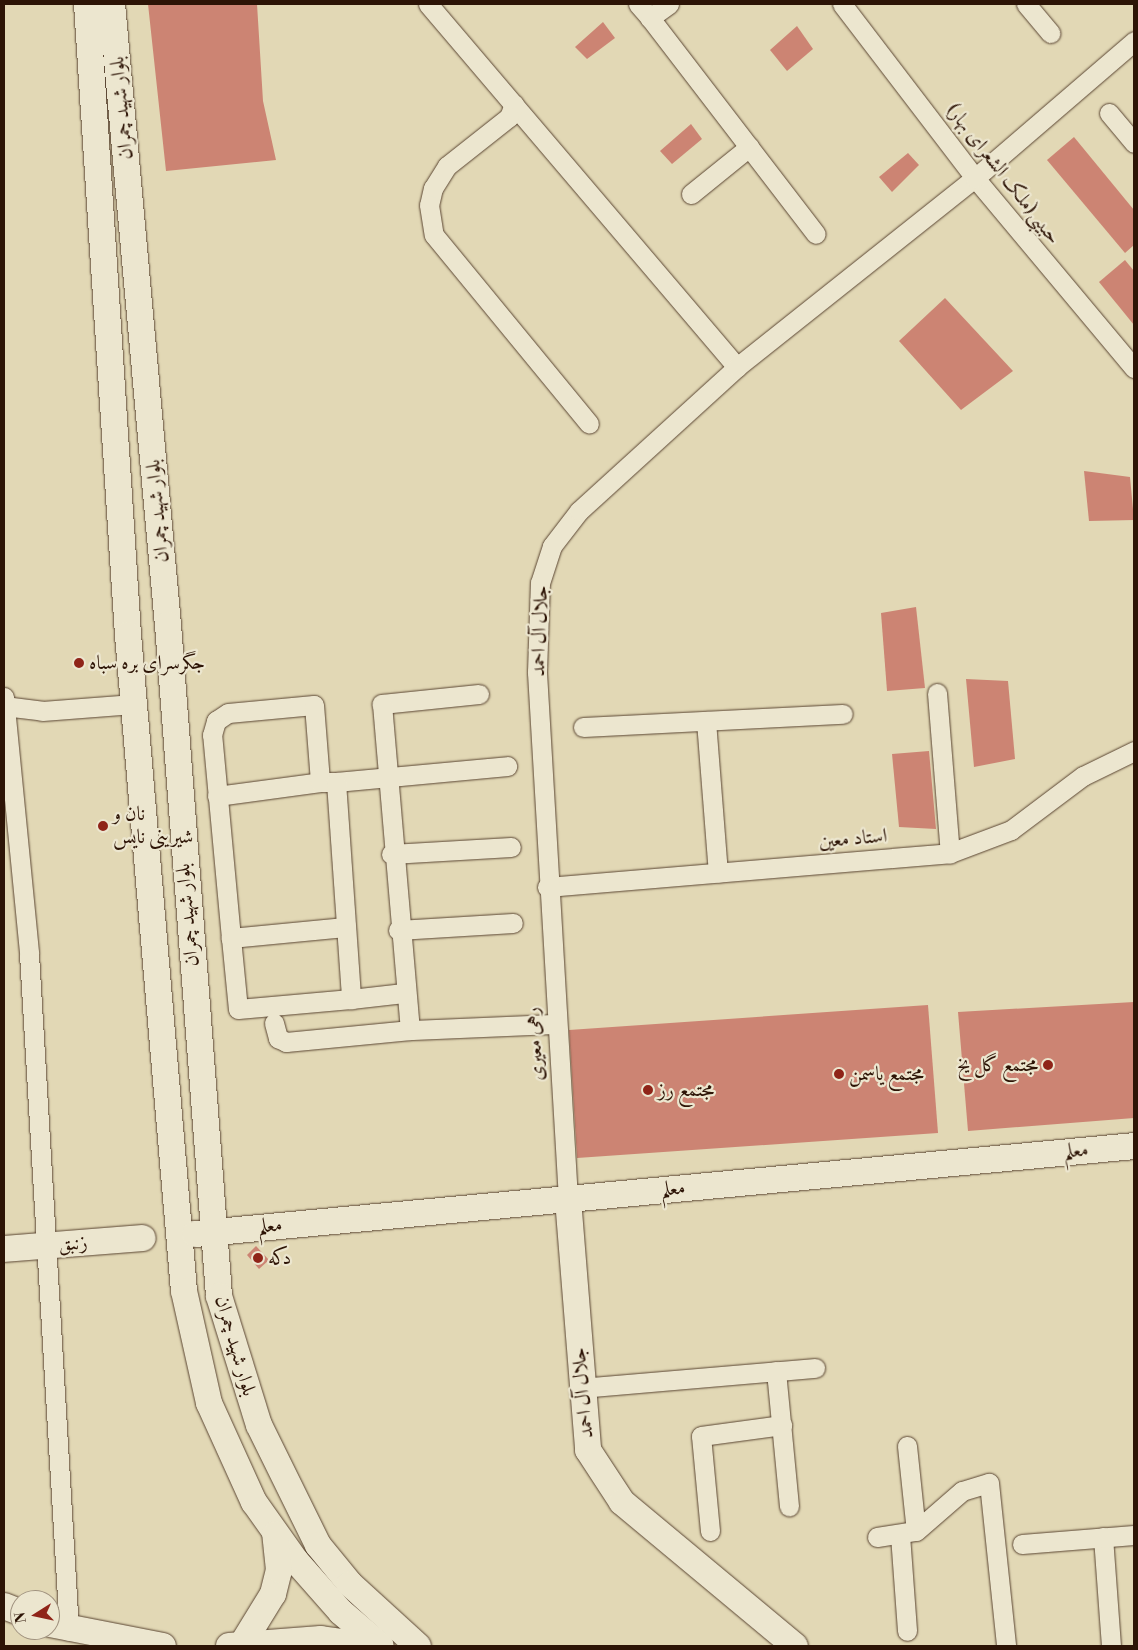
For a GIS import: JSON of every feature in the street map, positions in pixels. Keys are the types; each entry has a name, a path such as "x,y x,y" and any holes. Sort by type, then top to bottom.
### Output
{"main road":[{"name":"بلوار شهید چمران","path":"87,4 134,704 184,1290 209,1403 254,1502 275,1532 341,1612 381,1646"},
{"name":"بلوار شهید چمران","path":"112,4 168,625 212,1231 227,1332 259,1425 298,1509 318,1545 350,1584 418,1646"},
{"name":"معلم","path":"180,1236 212,1231 1134,1146"},
{"name":"جلال آل احمد","path":"568,1199 581,1388 588,1450 622,1502 795,1646"},
{"name":"زنبق","path":"4,1250 143,1238"},
{"path":"241,1646 273,1594 279,1570 275,1532"},
{"path":"60,1627 163,1646"},
{"path":"229,1646 321,1639 370,1646"}],"street":[{"path":"428,4 737,367"},
{"path":"668,4 644,11 816,234"},
{"path":"1026,4 1050,33"},
{"name":"حبیبی(ملک الشعرای بهار)","path":"845,5 975,178 1134,368"},
{"name":"جلال آل احمد","path":"548,886 537,672 540,583 552,546 579,511 737,367 975,178 1134,41"},
{"path":"514,104 509,117 447,166 433,188 429,205 434,235 589,424"},
{"path":"1108,113 1134,143"},
{"path":"691,194 749,147"},
{"path":"937,693 950,853"},
{"path":"410,1030 404,993 391,854 382,704 479,694"},
{"path":"4,698 29,954 49,1246 58,1590"},
{"path":"4,706 51,711 134,704"},
{"path":"351,999 345,927 328,782 314,705 228,713 216,721 212,735 238,1009 351,999 404,993"},
{"path":"583,727 843,714"},
{"path":"706,721 718,873"},
{"name":"استاد معین","path":"548,886 950,853 1011,830 1083,776 1134,751"},
{"path":"217,796 328,782 507,766"},
{"path":"391,854 510,847"},
{"name":"رهی معیری","path":"548,886 568,1199"},
{"path":"398,930 513,923"},
{"path":"231,938 345,927"},
{"path":"274,1023 278,1038 286,1042 410,1030 556,1024"},
{"path":"581,1388 815,1368"},
{"path":"776,1371 789,1506"},
{"path":"710,1531 701,1436 782,1425"},
{"path":"907,1446 907,1631"},
{"path":"876,1537 908,1533 962,1491 989,1483 1006,1646"},
{"path":"1022,1544 1134,1535"},
{"path":"1103,1537 1111,1646"}],"building":[{"path":"148,4 257,4 263,101 276,160 166,171"},
{"path":"603,22 615,38 587,59 575,47"},
{"path":"797,26 813,49 787,71 770,50"},
{"path":"691,124 702,139 672,164 660,151"},
{"path":"1074,137 1134,210 1134,245 1125,253 1047,160"},
{"path":"908,153 919,165 892,192 879,177"},
{"path":"1125,260 1134,271 1134,325 1099,282"},
{"path":"945,298 1013,371 961,410 899,341"},
{"path":"1084,471 1130,477 1134,520 1089,521"},
{"path":"916,607 925,688 887,691 881,613"},
{"path":"966,679 1008,681 1015,759 974,767"},
{"path":"929,751 936,829 899,827 892,754"},
{"name":"مجتمع گل یخ","path":"1134,1002 1134,1118 968,1131 958,1012"},
{"path":"928,1005 938,1133 577,1158 569,1030"},
{"name":"دکه","path":"256,1246 269,1260 259,1269 247,1255"}],"place":[{"name":"جگرسرای بره سباه","path":"79,663"},
{"name":"نان و شیرینی نایس","path":"103,826"},
{"name":"مجتمع گل یخ","path":"1048,1065"},
{"name":"مجتمع یاسمن","path":"839,1074"},
{"name":"مجتمع رز","path":"648,1090"},
{"name":"دکه","path":"258,1258"}]}
